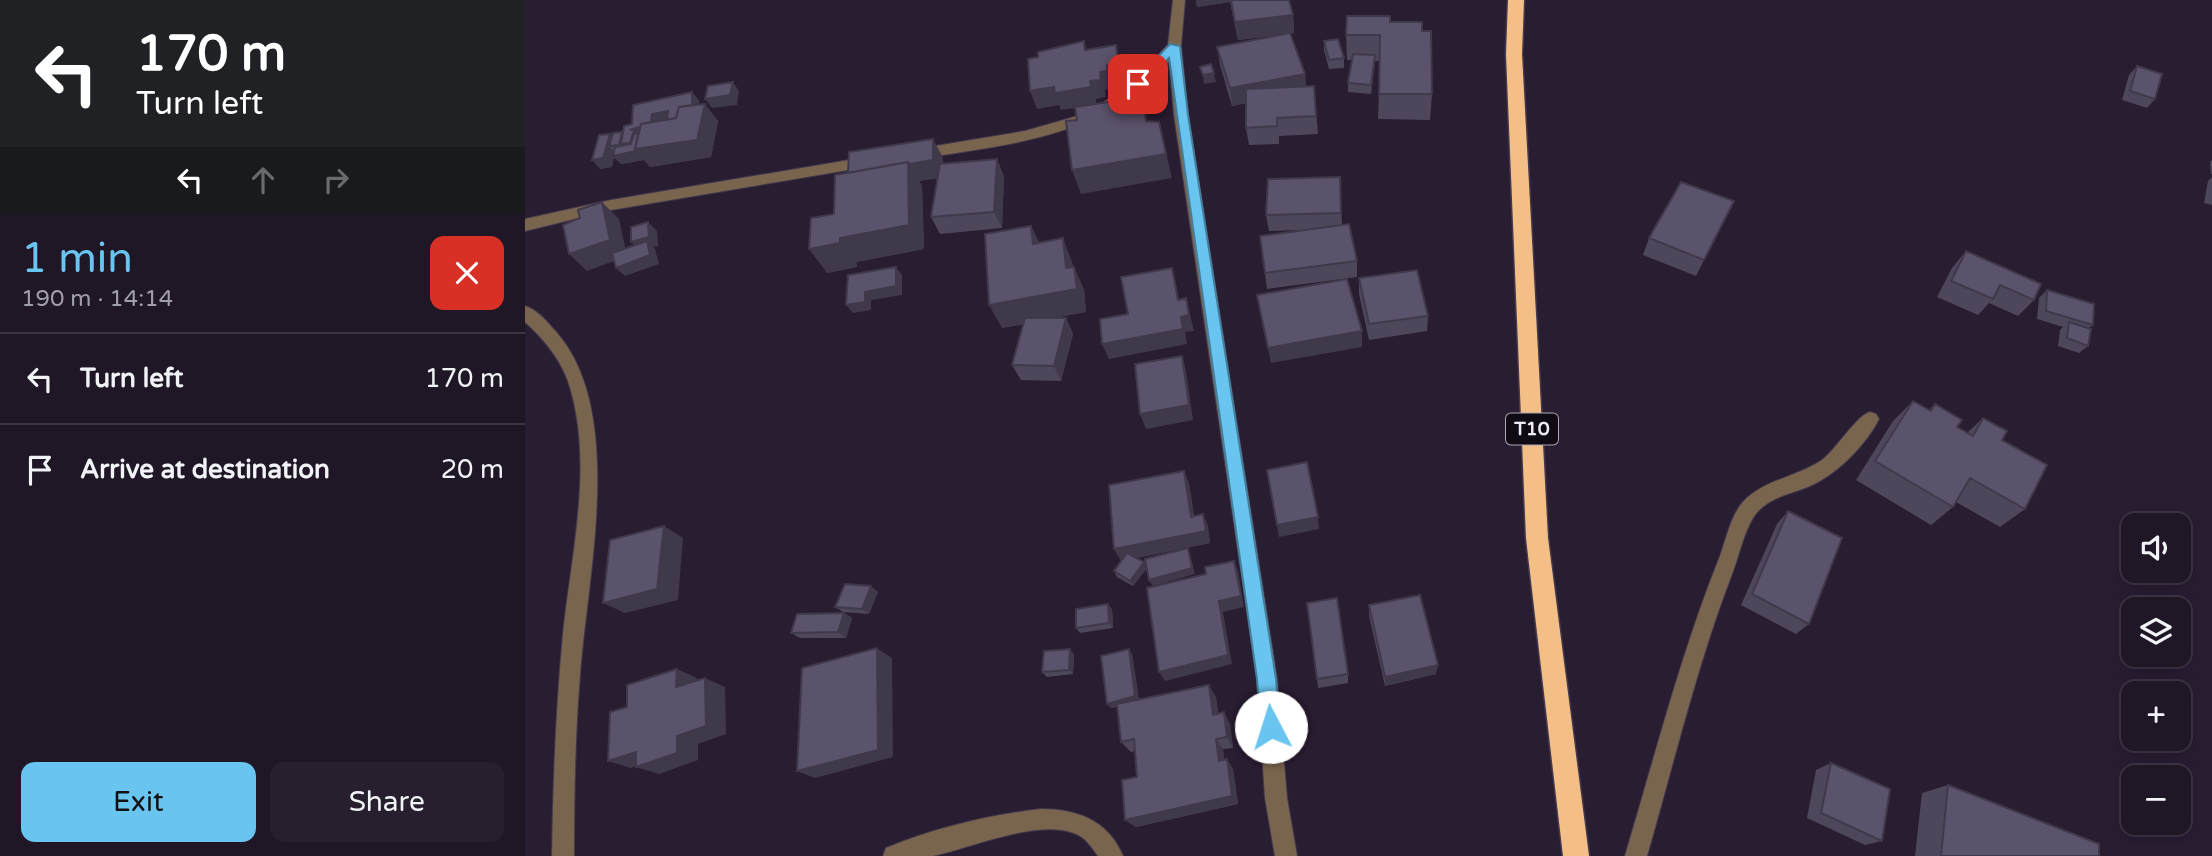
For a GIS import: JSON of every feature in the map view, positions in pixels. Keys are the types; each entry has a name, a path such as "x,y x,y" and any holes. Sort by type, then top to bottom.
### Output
{"highway":[{"name":"T10","path":"1516,0 1515,67 1537,538 1576,856"}],"street":[{"path":"1179,0 1174,46 1181,115 1267,679 1276,798 1286,856"},
{"path":"525,225 611,205 1021,135 1079,119 1122,97 1153,71 1174,46"},
{"path":"525,312 551,335 570,362 583,405 586,459 584,526 563,754 563,856"},
{"path":"1636,856 1709,608 1747,510 1762,496 1809,478 1830,464 1850,446 1870,419"},
{"path":"894,856 1034,819 1063,818 1086,826 1111,856"}],"building":[{"path":"1231,0 1289,0 1293,15 1235,22"},
{"path":"1347,16 1390,16 1390,22 1422,22 1422,31 1431,31 1432,94 1379,94 1380,35 1346,35"},
{"path":"1290,33 1305,74 1230,88 1217,47"},
{"path":"1338,39 1344,58 1329,60 1324,41"},
{"path":"1084,41 1085,50 1116,45 1118,63 1107,65 1107,71 1100,72 1101,80 1090,81 1091,87 1055,93 1054,87 1030,91 1028,59 1038,57 1038,52"},
{"path":"1353,54 1375,55 1371,85 1348,83"},
{"path":"1211,64 1214,73 1203,75 1200,67"},
{"path":"2137,66 2162,74 2155,99 2130,91"},
{"path":"733,82 730,95 705,99 708,86"},
{"path":"1314,86 1316,116 1277,118 1277,126 1246,128 1246,89"},
{"path":"692,92 692,105 679,107 676,118 667,120 668,111 652,114 651,122 630,130 634,130 630,143 621,144 624,126 632,124 633,105"},
{"path":"1142,97 1146,121 1159,122 1166,154 1072,170 1066,121 1077,120 1075,107"},
{"path":"705,104 697,140 635,149 641,124 676,118 679,107"},
{"path":"622,132 619,145 609,146 613,133"},
{"path":"610,134 603,158 592,160 599,135"},
{"path":"634,134 638,134 636,151 613,156 615,147 631,144"},
{"path":"933,139 933,160 848,173 849,152"},
{"path":"997,159 994,212 931,217 940,164"},
{"path":"908,162 909,225 840,238 840,243 809,249 811,218 834,214 835,175"},
{"path":"1340,177 1341,213 1266,215 1268,179"},
{"path":"1681,182 1734,201 1704,260 1649,238"},
{"path":"602,202 610,240 569,254 563,225 580,218 578,210"},
{"path":"648,222 649,237 631,242 631,227"},
{"path":"1349,224 1357,261 1265,273 1260,236"},
{"path":"1031,226 1033,244 1063,238 1066,268 1074,267 1077,289 989,305 985,234"},
{"path":"647,241 650,255 616,268 612,253"},
{"path":"1966,251 2041,284 2034,300 2000,285 1993,299 1951,281"},
{"path":"896,267 896,286 865,292 865,302 846,305 848,275"},
{"path":"1172,268 1178,300 1186,298 1189,315 1181,317 1183,329 1102,344 1100,319 1128,314 1121,277"},
{"path":"1417,270 1428,316 1369,324 1359,278"},
{"path":"1347,279 1362,331 1268,348 1257,295"},
{"path":"2047,290 2094,304 2093,325 2046,311"},
{"path":"1025,318 1066,318 1054,366 1012,365"},
{"path":"2069,322 2091,329 2088,346 2067,338"},
{"path":"1182,356 1189,405 1140,414 1135,364"},
{"path":"1913,401 1931,411 1935,404 1962,420 1957,427 1973,436 1983,418 2007,431 2002,440 2047,465 2025,509 1970,478 1953,507 1875,461"},
{"path":"1307,462 1318,517 1277,525 1267,470"},
{"path":"1184,471 1191,517 1203,514 1206,531 1114,549 1109,485"},
{"path":"1788,511 1842,538 1809,624 1752,594"},
{"path":"664,526 657,589 603,603 610,540"},
{"path":"1188,548 1192,568 1149,580 1145,559"},
{"path":"1127,553 1144,562 1130,581 1114,571"},
{"path":"1234,561 1241,596 1219,601 1228,655 1159,672 1147,588 1206,574 1205,567"},
{"path":"845,584 871,586 862,609 835,607"},
{"path":"1420,595 1438,665 1385,677 1369,605"},
{"path":"1337,598 1348,674 1317,679 1307,603"},
{"path":"1108,604 1109,623 1076,628 1076,609"},
{"path":"844,613 838,632 791,633 797,614"},
{"path":"877,648 878,750 797,771 802,668"},
{"path":"1070,649 1069,670 1042,672 1044,651"},
{"path":"1129,649 1135,696 1107,704 1101,656"},
{"path":"677,669 676,687 705,678 706,726 677,736 677,753 636,767 636,752 608,761 610,712 627,707 627,685"},
{"path":"1209,685 1213,715 1224,712 1227,737 1216,739 1219,761 1227,759 1232,796 1125,820 1122,780 1137,777 1134,739 1121,742 1117,704"},
{"path":"1831,763 1890,789 1882,841 1821,813"},
{"path":"1948,785 2099,844 2099,856 1941,856"}],"route":[{"path":"1138,84 1174,46 1181,115 1198,210 1227,424 1267,679 1271,727"}]}
